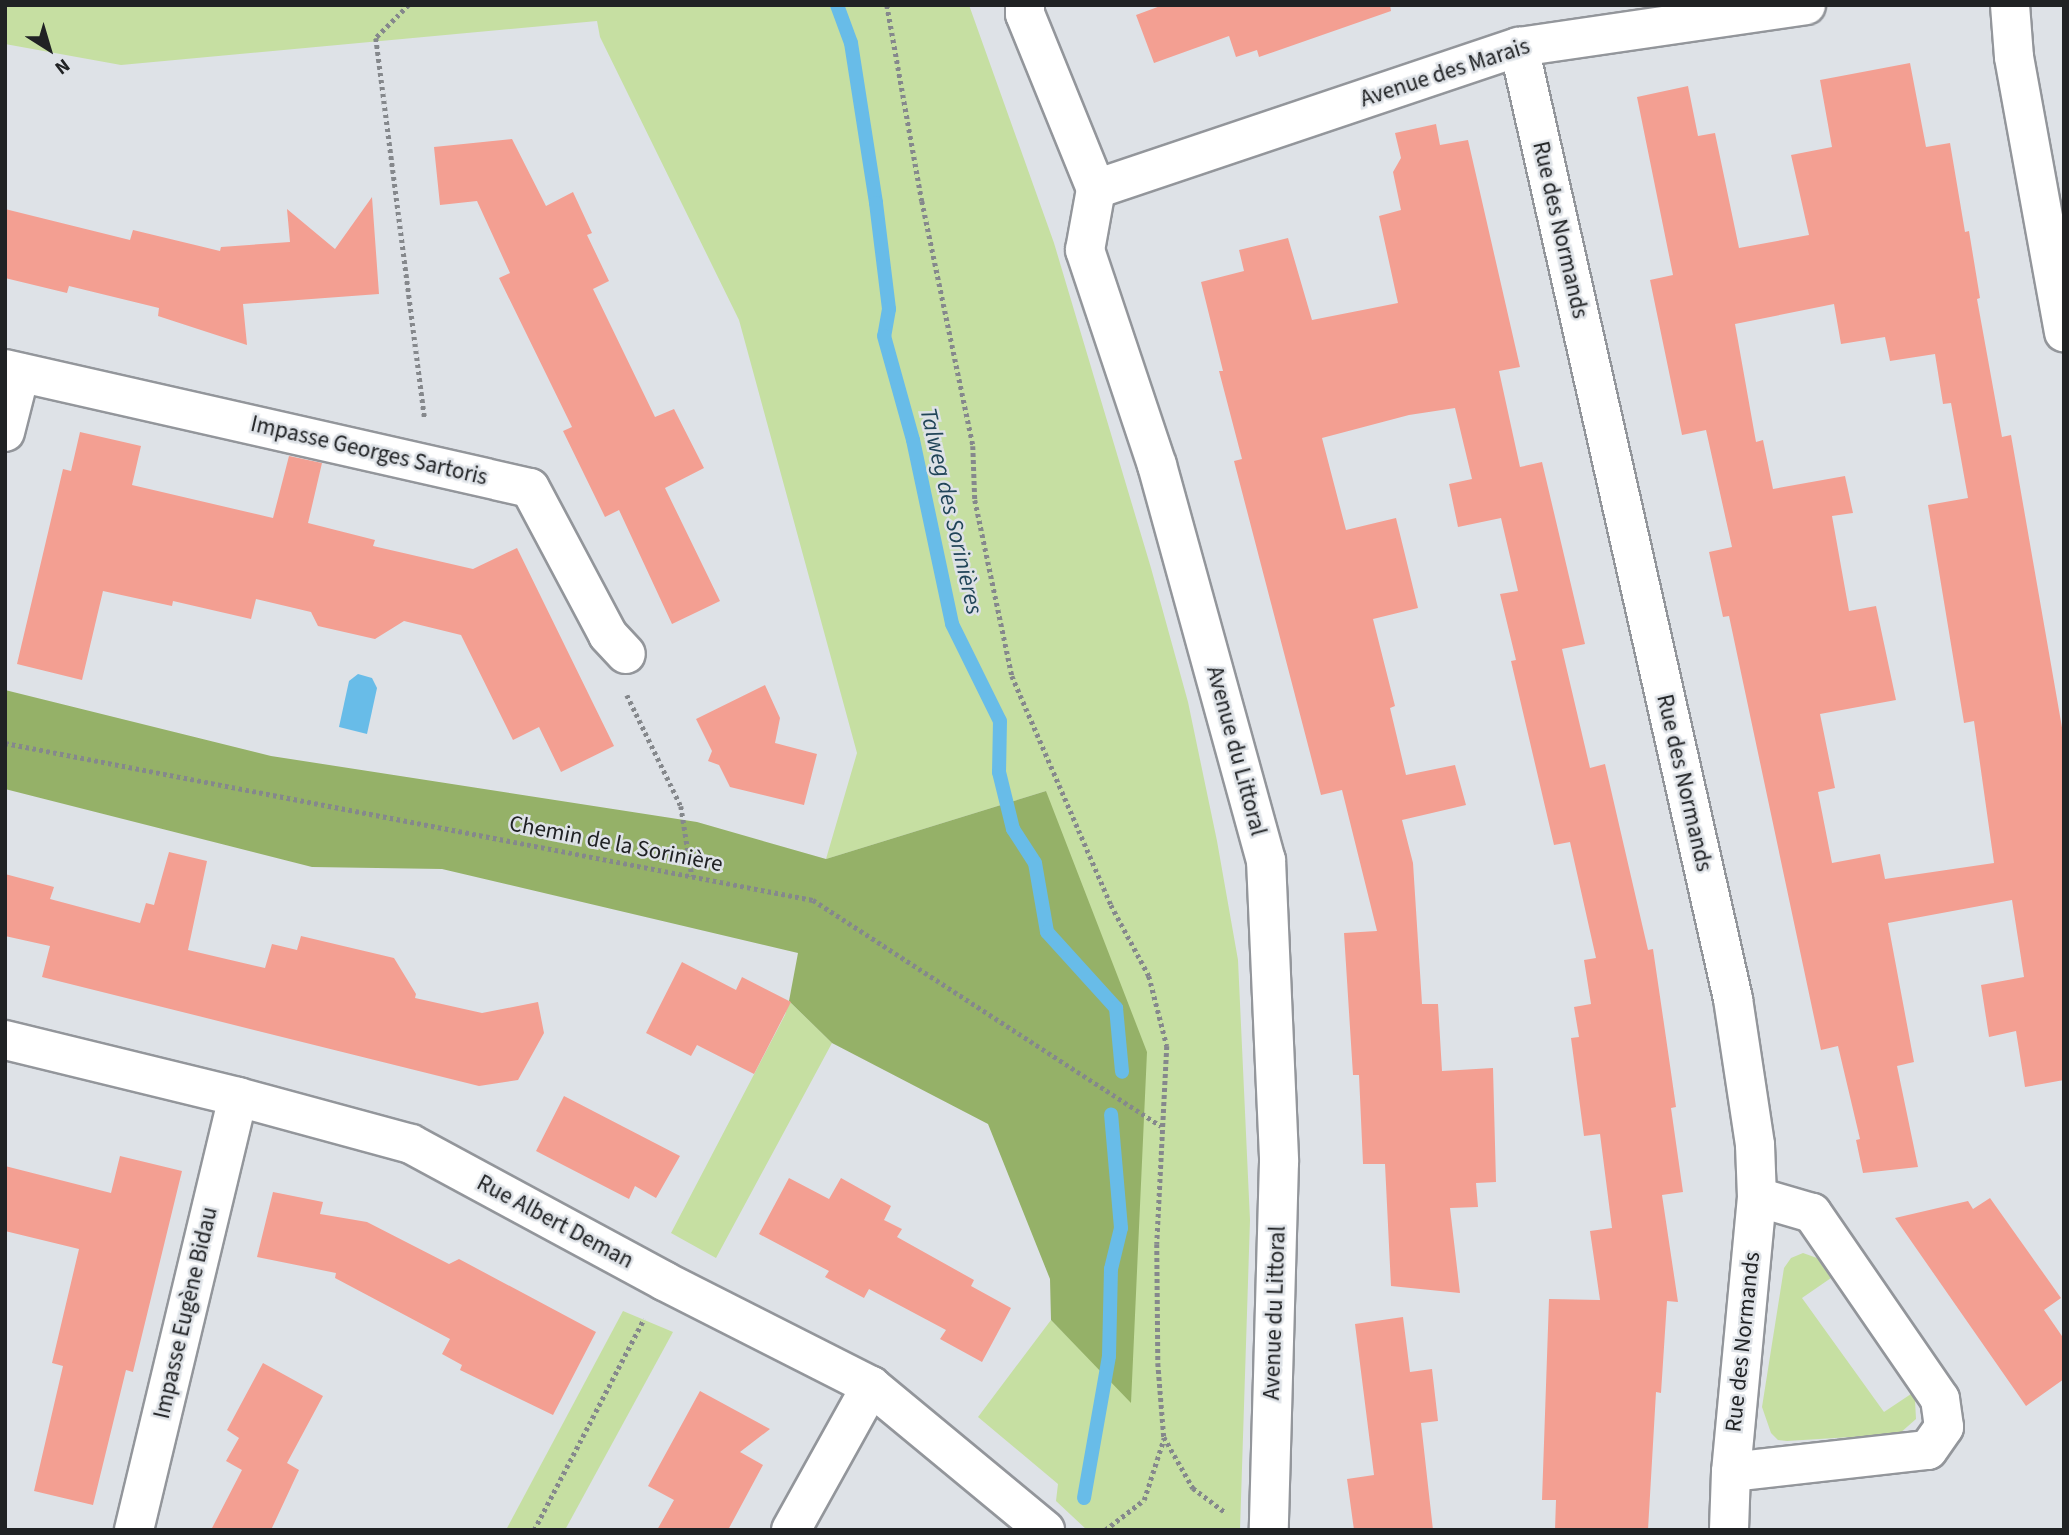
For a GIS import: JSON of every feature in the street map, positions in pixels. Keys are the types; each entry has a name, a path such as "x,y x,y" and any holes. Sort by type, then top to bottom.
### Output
{"street":[{"path":"1025,5 1025,14 1096,189"},
{"name":"Avenue des Marais","path":"1096,189 1519,47 1806,5"},
{"path":"2010,5 2014,57 2064,332"},
{"name":"Rue des Normands","path":"1519,47 1733,999 1755,1145 1757,1197 1731,1472 1729,1530"},
{"name":"Avenue du Littoral","path":"1096,189 1085,250 1157,465 1266,860 1279,1162 1269,1530"},
{"name":"Impasse Georges Sartoris","path":"13,371 530,488 608,635 626,654"},
{"path":"5,432 13,371"},
{"name":"Rue Albert Deman","path":"6,1040 238,1097 411,1144 664,1281 871,1386 1045,1530"},
{"name":"Impasse Eugène Bidau","path":"134,1530 238,1097"},
{"path":"1731,1472 1928,1450 1944,1427 1940,1399 1812,1213 1757,1197"},
{"path":"791,1530 871,1386"}],"path":[{"path":"408,5 376,38 431,466"},
{"path":"887,5 922,201 973,446 975,500 1012,676 1111,905 1149,976 1167,1046 1161,1126 1158,1363 1164,1437 1144,1500 1105,1530"},
{"path":"626,654 623,687 681,806 692,876"},
{"name":"Chemin de la Sorinière","path":"5,743 813,900 1161,1126"},
{"path":"534,1530 664,1281"},
{"path":"1164,1437 1193,1488 1230,1516"}],"green space":[{"path":"5,5 969,5 1054,243 1151,568 1188,702 1217,841 1238,960 1250,1220 1240,1530 1087,1530 1056,1501 1058,1484 978,1417 1051,1320 1131,1401 1046,791 826,859 857,753 739,320 600,37 597,21 121,65 5,44"},
{"path":"5,690 271,756 697,822 826,859 1046,791 1147,1052 1131,1403 1051,1320 1050,1279 988,1124 832,1043 789,1001 798,953 442,869 312,867 5,789"},
{"path":"789,1001 832,1043 716,1258 671,1233 785,1015"},
{"path":"1803,1253 1817,1258 1831,1278 1802,1298 1884,1412 1911,1394 1915,1400 1916,1419 1899,1434 1787,1441 1778,1440 1771,1433 1762,1407 1784,1268 1791,1258"},
{"path":"623,1311 673,1332 565,1530 506,1530"}],"water":[{"path":"358,674 372,678 377,688 367,734 339,727 349,681"}],"building":[{"path":"1163,5 1390,5 1391,11 1259,57 1257,50 1236,57 1229,36 1154,63 1136,15"},
{"path":"1910,63 1926,147 1950,143 1965,232 1969,231 1980,298 1977,299 2002,437 2011,435 2064,739 2064,1080 2025,1087 2016,1031 1989,1037 1981,985 2024,977 2012,900 1888,923 1914,1062 1897,1066 1918,1167 1863,1173 1856,1140 1860,1139 1838,1046 1821,1050 1729,616 1723,617 1709,552 1732,547 1706,430 1682,435 1650,280 1673,275 1637,97 1688,86 1698,136 1715,133 1739,248 1809,235 1791,155 1832,147 1820,80","holes":["1834,304 1841,344 1885,337 1890,361 1935,354 1943,404 1951,403 1968,498 1928,505 1964,723 1974,721 1994,863 1885,879 1880,854 1832,863 1818,792 1835,788 1820,714 1896,700 1876,606 1849,611 1832,516 1853,513 1845,476 1773,489 1763,440 1756,442 1735,324"]},
{"path":"1436,124 1440,145 1468,140 1520,367 1499,371 1520,467 1542,462 1585,644 1562,649 1590,768 1605,764 1648,950 1653,949 1676,1107 1671,1108 1683,1192 1662,1195 1678,1302 1667,1301 1661,1393 1656,1392 1648,1530 1555,1530 1556,1500 1542,1500 1549,1299 1600,1300 1590,1231 1612,1228 1600,1134 1584,1136 1571,1038 1579,1037 1574,1007 1591,1004 1584,960 1596,958 1570,842 1554,845 1511,661 1516,660 1500,594 1518,591 1501,518 1458,527 1449,484 1472,479 1455,408 1409,415 1322,438 1346,530 1396,518 1418,608 1373,619 1395,706 1390,708 1406,775 1455,765 1466,805 1402,820 1413,863 1422,1004 1438,1004 1442,1071 1493,1068 1496,1182 1476,1183 1478,1207 1450,1208 1460,1293 1391,1286 1385,1164 1363,1164 1359,1075 1353,1075 1344,933 1377,931 1342,790 1321,795 1234,461 1242,459 1219,371 1223,371 1201,282 1244,271 1239,250 1288,238 1312,320 1398,303 1379,216 1401,210 1393,172 1401,158 1395,133"},
{"path":"512,139 546,206 573,192 592,233 587,235 609,281 593,289 655,417 674,409 704,468 665,488 720,601 672,624 619,510 605,517 563,431 572,427 499,278 510,273 477,201 440,205 434,147"},
{"path":"372,197 379,294 243,304 247,345 158,316 159,308 69,286 67,293 5,278 5,209 130,240 133,230 220,251 221,247 290,242 287,209 335,249"},
{"path":"80,432 141,446 132,485 273,518 289,456 322,463 308,523 375,540 373,546 473,569 517,548 614,746 561,772 539,727 513,740 461,635 404,621 375,639 318,626 311,612 256,599 251,619 173,601 172,606 103,591 82,680 17,664 63,469 71,471"},
{"path":"765,685 780,718 775,743 817,754 804,805 730,787 719,765 708,761 712,751 696,719"},
{"path":"169,852 207,861 188,950 265,968 272,944 297,950 301,936 394,958 416,994 415,998 482,1013 538,1002 544,1033 518,1080 479,1086 42,977 50,946 5,936 5,874 54,887 50,899 140,923 146,903 154,905"},
{"path":"682,962 736,990 742,977 791,1002 754,1074 697,1045 691,1056 646,1033"},
{"path":"564,1096 680,1156 656,1198 635,1186 629,1199 536,1151"},
{"path":"120,1156 182,1171 133,1372 126,1370 93,1505 34,1491 63,1366 52,1363 79,1249 5,1231 5,1166 111,1193"},
{"path":"789,1178 829,1199 841,1178 891,1206 884,1220 902,1229 897,1237 974,1280 971,1286 1011,1308 982,1362 940,1339 946,1330 869,1289 864,1298 825,1277 829,1271 759,1234"},
{"path":"273,1192 323,1202 320,1214 367,1222 449,1264 459,1259 596,1332 553,1415 460,1370 462,1365 442,1354 450,1339 335,1278 336,1273 257,1257"},
{"path":"1990,1198 2061,1298 2044,1310 2064,1339 2064,1379 2026,1406 1895,1218 1968,1201 1973,1209"},
{"path":"1403,1317 1410,1372 1432,1369 1438,1421 1421,1423 1433,1530 1354,1530 1347,1479 1374,1475 1355,1324"},
{"path":"263,1363 323,1396 287,1463 299,1470 271,1530 211,1530 242,1470 226,1461 239,1438 227,1430"},
{"path":"700,1391 770,1429 740,1452 763,1465 728,1530 657,1530 674,1500 648,1486"}],"waterway":[{"name":"Talweg des Sorinières","path":"837,5 851,43 876,203 889,309 884,336 913,440 952,624 1000,721 999,772 1013,829 1035,863 1047,932 1116,1008 1122,1072"},
{"path":"1084,1498 1109,1356 1111,1269 1121,1228 1111,1114"}]}
